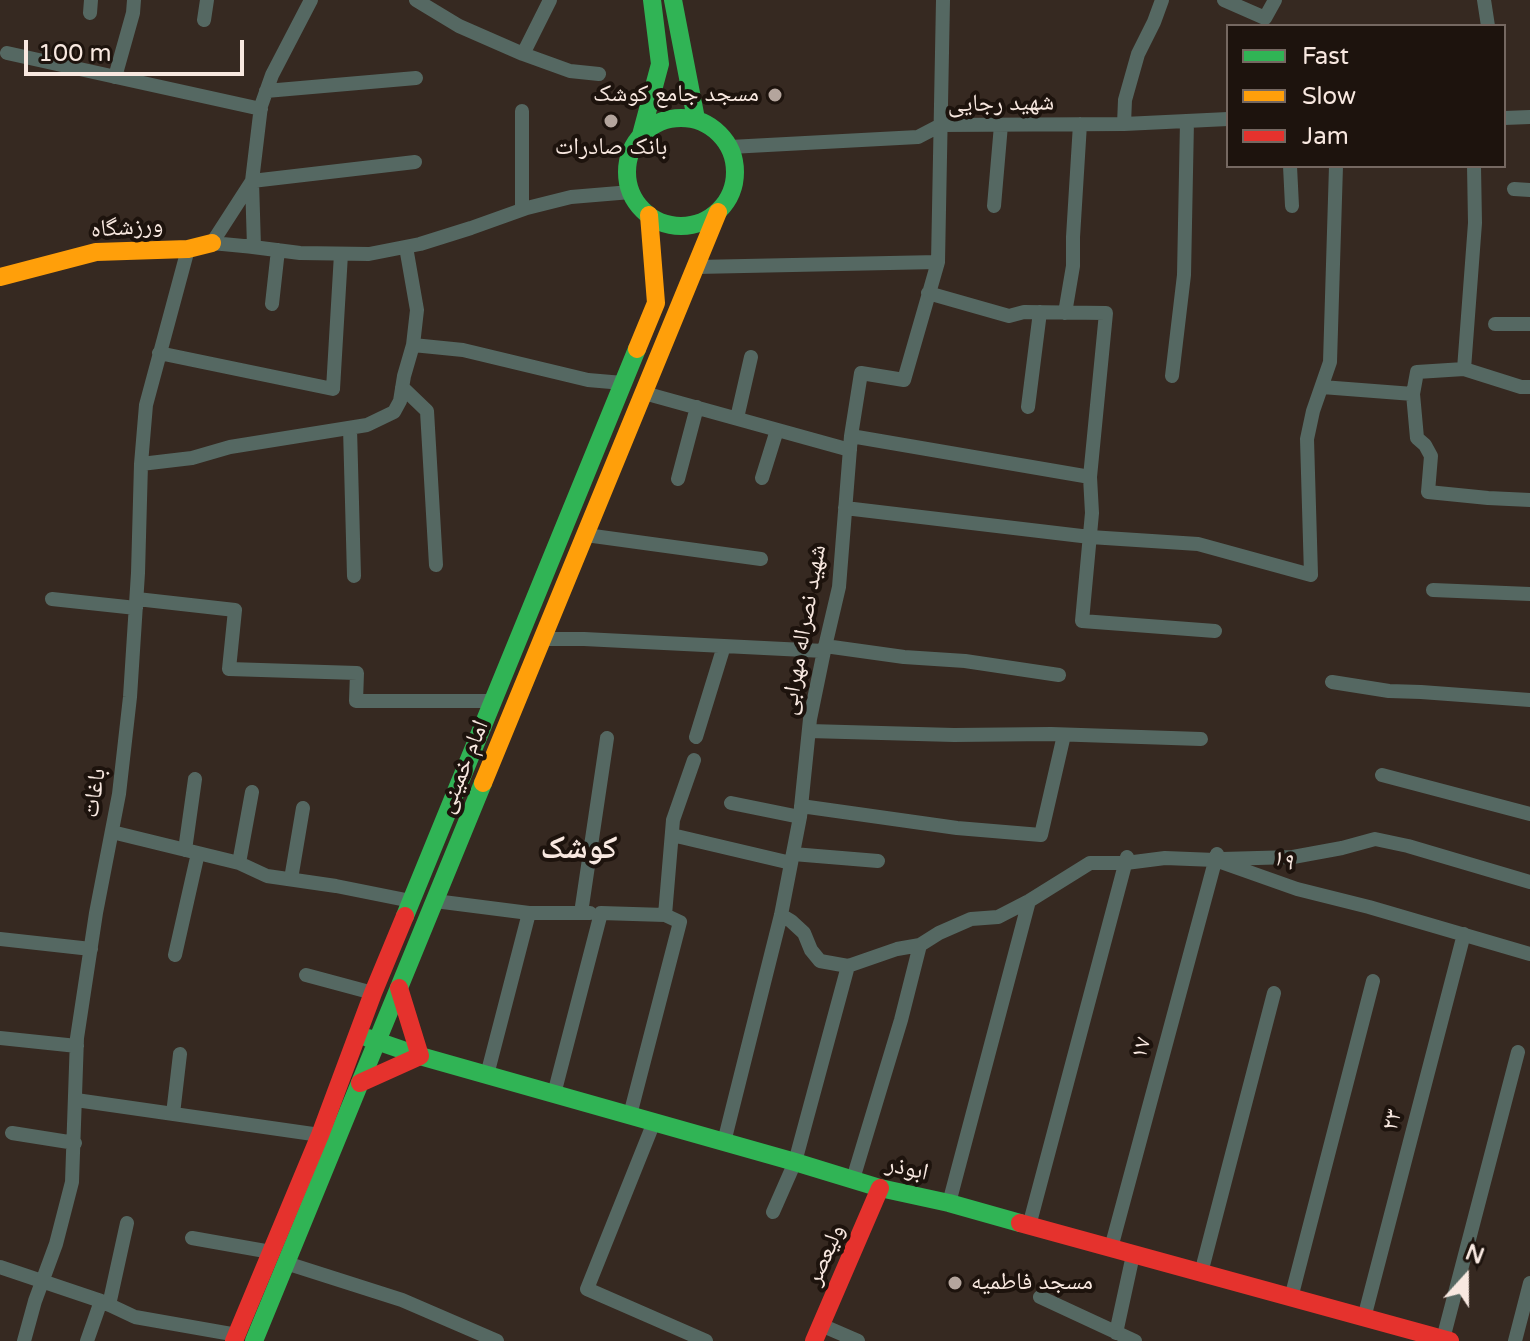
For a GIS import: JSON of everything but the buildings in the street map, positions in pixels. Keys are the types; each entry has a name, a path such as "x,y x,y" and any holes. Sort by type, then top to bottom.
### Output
{"main road":[{"path":"641,135 660,64 652,0"},
{"path":"673,0 696,119"},
{"path":"681,117 696,119 710,125 730,147 736,174 727,201 718,212 692,225 677,226 649,215 638,205 627,177 628,162 632,148 652,126 681,117"},
{"name":"امام خمینی","path":"242,1339 360,1083 718,212"},
{"name":"امام خمینی","path":"279,1257 356,1034 656,303 649,215"},
{"name":"ورزشگاه","path":"0,277 96,252 188,249 212,243"},
{"path":"360,1083 420,1056 399,988"},
{"name":"ابوذر","path":"356,1034 420,1056 880,1188 949,1203 1447,1340"},
{"path":"853,1179 870,1214"},
{"name":"ولیعصر","path":"818,1333 880,1188"}],"street":[{"path":"115,77 134,0"},
{"path":"204,20 207,0"},
{"path":"249,246 252,181 261,109 272,75 311,0"},
{"path":"416,0 459,26 523,54 570,71 599,74"},
{"path":"523,54 550,0"},
{"name":"شهید نصراله مهرابی","path":"724,1142 781,915 792,858 809,731 839,587 850,443 861,373 904,380 938,262 943,0"},
{"path":"1124,124 1125,100 1138,54 1162,0"},
{"path":"1224,0 1265,18 1275,0"},
{"path":"1484,0 1488,24"},
{"path":"7,53 261,109"},
{"path":"266,91 416,78"},
{"path":"522,111 522,209"},
{"path":"1506,118 1530,117"},
{"name":"شهید رجایی","path":"730,147 918,137 941,125 1124,124 1226,119"},
{"path":"1172,376 1184,275 1187,121"},
{"path":"1065,313 1073,266 1080,124"},
{"path":"994,206 1001,125"},
{"path":"252,181 415,162"},
{"path":"1290,168 1292,206"},
{"path":"845,508 1090,537 1198,544 1311,575 1307,439 1330,362 1336,168"},
{"path":"1464,369 1475,223 1474,168"},
{"path":"252,181 212,243 300,253 369,254 406,247 522,209 571,197 631,192"},
{"path":"1514,189 1530,190"},
{"path":"141,464 192,458 230,447 367,425 394,412 400,401 413,345 417,310 406,247"},
{"name":"باغات","path":"24,1341 56,1244 72,1182 77,1046 119,794 130,697 146,405 188,249"},
{"path":"272,304 278,250"},
{"path":"159,353 333,389 341,254"},
{"path":"696,267 938,262"},
{"path":"928,293 1009,316 1024,312 1106,313 1090,477 1092,513 1082,621 1215,631"},
{"path":"1028,407 1040,312"},
{"path":"1495,324 1530,324"},
{"path":"413,345 463,350 588,380 623,383"},
{"path":"737,418 751,357"},
{"path":"1530,387 1464,369 1417,372 1413,394 1417,438 1431,456 1428,492 1530,500"},
{"path":"402,387 427,411 436,565"},
{"path":"1322,387 1413,394"},
{"path":"644,393 777,430 1090,477"},
{"path":"678,479 697,407"},
{"path":"350,428 354,576"},
{"path":"762,478 777,430"},
{"path":"586,535 761,559"},
{"path":"1433,590 1530,594"},
{"path":"52,599 235,610 229,669 357,673 356,701 493,701"},
{"path":"543,639 824,648 965,661 1059,675"},
{"path":"696,737 724,646"},
{"path":"1332,682 1389,691 1530,700"},
{"path":"809,731 1201,739"},
{"path":"731,803 1041,835 1064,735"},
{"path":"581,913 607,738"},
{"path":"665,915 673,820 694,760"},
{"path":"1382,775 1530,814"},
{"path":"175,955 191,852 195,779"},
{"path":"239,863 252,792"},
{"path":"291,879 303,808"},
{"path":"112,832 239,863 267,876 411,901"},
{"path":"672,835 792,858 878,861"},
{"path":"1216,857 1293,857 1375,839 1530,882"},
{"name":"۱۹","path":"848,966 897,949 920,945 971,919 998,917 1090,863 1216,857 1297,889 1530,954"},
{"name":"۱۷","path":"1111,1248 1216,857"},
{"path":"1029,1226 1127,860"},
{"path":"435,901 529,913 665,915 680,922 630,1115"},
{"path":"949,1203 1029,901"},
{"path":"487,1075 529,913"},
{"path":"554,1094 601,913"},
{"path":"773,1212 795,1162 848,966 820,961 804,933 781,915"},
{"name":"۲۳","path":"1364,1318 1464,934"},
{"path":"0,939 91,949"},
{"path":"853,1179 920,945"},
{"path":"306,975 373,993"},
{"path":"1291,1298 1373,981"},
{"path":"1201,1273 1274,993"},
{"path":"0,1038 77,1046"},
{"path":"1447,1340 1518,1052"},
{"path":"173,1114 180,1054"},
{"path":"76,1100 320,1135"},
{"path":"654,1122 587,1289 706,1341"},
{"path":"12,1133 75,1143"},
{"path":"87,1341 105,1303 127,1223"},
{"path":"192,1238 279,1257 402,1300 497,1341"},
{"path":"1116,1333 1133,1255"},
{"path":"0,1267 105,1303 135,1317 242,1339"},
{"path":"1515,1341 1530,1283"},
{"path":"1040,1297 1135,1341"},
{"path":"818,1333 858,1341"}],"traffic: fast":[{"path":"641,135 660,64 652,0"},
{"path":"673,0 696,119"},
{"path":"681,118 702,122 719,134 731,151 735,172 731,193 719,210 702,222 681,226 660,222 643,210 631,193 627,172 631,151 643,134 660,122 681,118"},
{"path":"405,916 637,349"},
{"path":"254,1341 483,783"},
{"path":"368,1038 420,1056 880,1188 1020,1223"}],"traffic: slow":[{"path":"483,783 718,212"},
{"path":"637,349 656,303 649,215"},
{"path":"0,277 96,252 188,249 212,243"}],"traffic: jam":[{"path":"234,1341 320,1135 405,916"},
{"path":"360,1083 420,1056 399,988"},
{"path":"814,1341 880,1188"},
{"path":"1020,1223 1450,1341"}],"place":[{"name":"مسجد جامع کوشک","path":"775,95"},
{"name":"بانک صادرات","path":"611,121"},
{"name":"مسجد فاطمیه","path":"955,1283"}],"district":[{"name":"کوشک","path":"579,850"}]}
